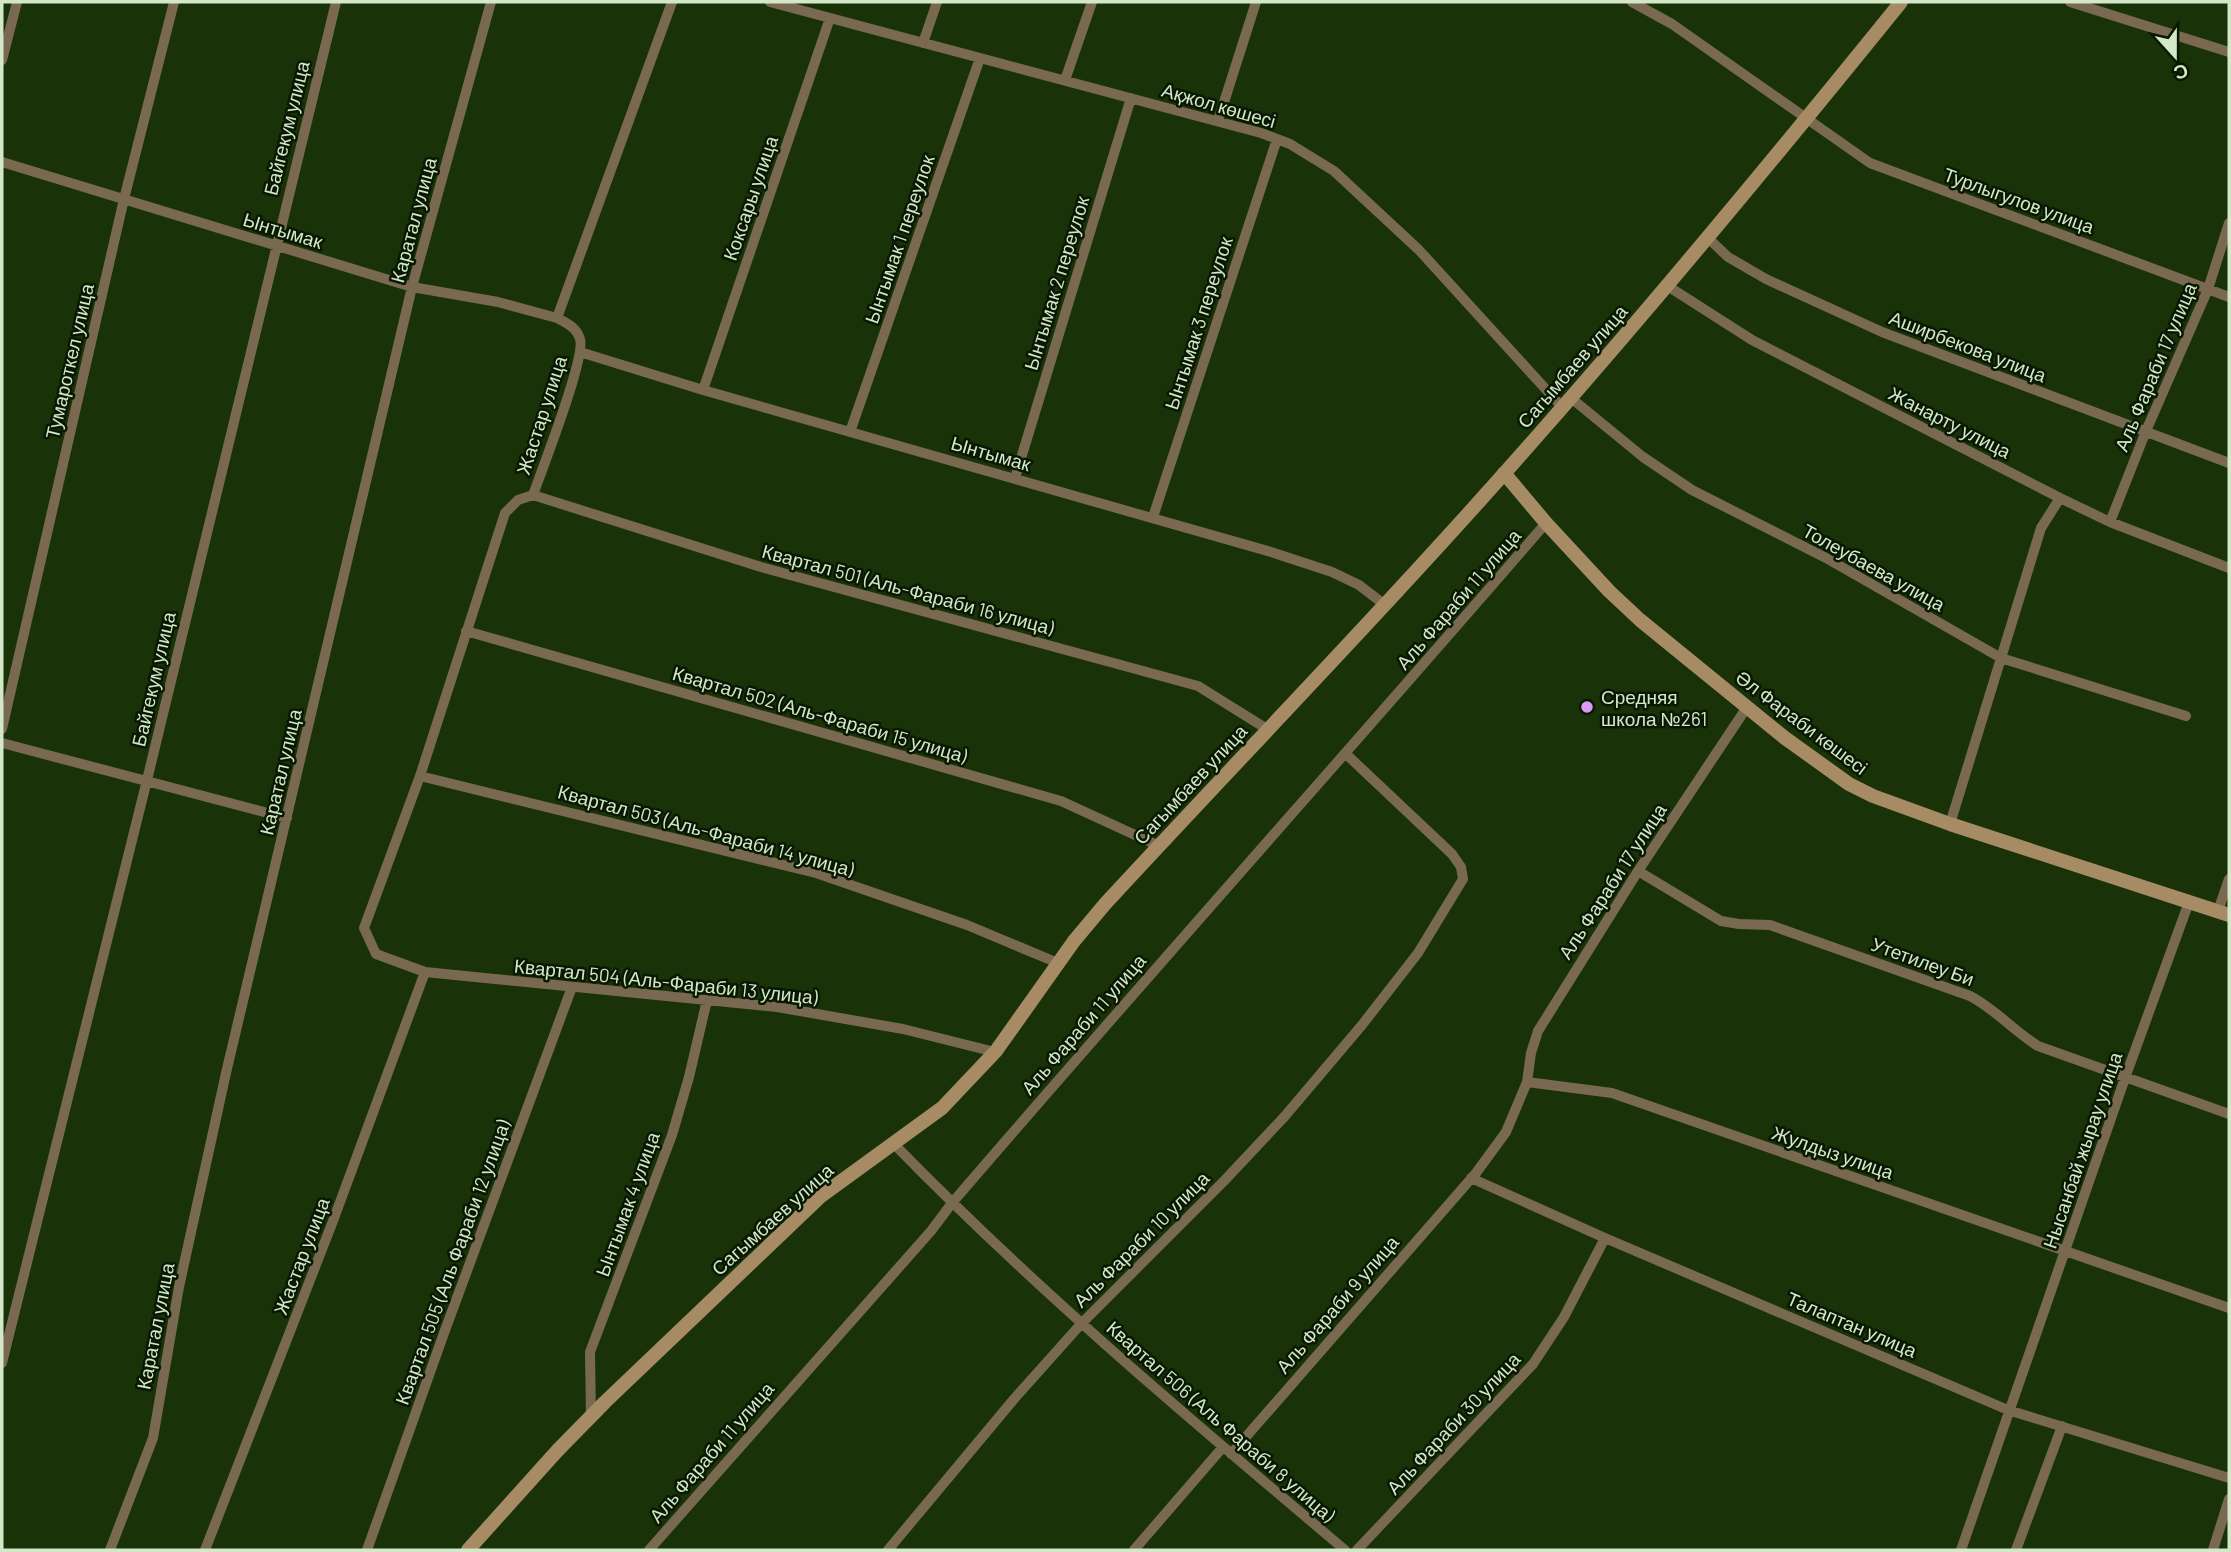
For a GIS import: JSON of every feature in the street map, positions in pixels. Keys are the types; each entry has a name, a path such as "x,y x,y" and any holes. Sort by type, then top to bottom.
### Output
{"street":[{"path":"2,60 17,2"},
{"name":"Тумароткел улица","path":"2,729 124,199 174,2"},
{"name":"Байгекум улица","path":"2,1363 336,2"},
{"name":"Каратал улица","path":"110,1550 153,1438 182,1274 226,1073 412,287 491,2"},
{"path":"557,318 671,2"},
{"name":"Ақжол көшесі","path":"770,2 791,4 830,18 1218,121 1290,144 1334,171 1419,250 1567,402"},
{"path":"923,43 937,2"},
{"path":"1065,80 1092,2"},
{"path":"1218,121 1256,2"},
{"name":"Турлыгулов улица","path":"1632,2 1672,24 1870,163 2229,297"},
{"name":"Сагымбаев улица","path":"468,1550 605,1402 821,1196 942,1108 995,1052 1058,963 1105,904 1385,605 1567,402 1807,119 1901,2"},
{"path":"2070,2 2229,52"},
{"name":"Коксары улица","path":"703,390 830,18"},
{"name":"Ынтымак 1 переулок","path":"850,432 981,58"},
{"name":"Ынтымак 2 переулок","path":"1015,478 1131,98"},
{"name":"Ынтымак 3 переулок","path":"1153,517 1277,139"},
{"name":"Ынтымак","path":"2,162 412,287 498,302 557,318"},
{"name":"Аль Фараби 17 улица","path":"2110,522 2208,289 2229,223"},
{"name":"Аширбекова улица","path":"1707,237 1728,257 1766,279 1882,332 2229,463"},
{"name":"Жанарту улица","path":"1666,285 1752,340 2060,498 2110,522 2229,568"},
{"name":"Жастар улица","path":"376,954 364,928 420,776 505,513 518,500 533,495 580,352 581,341 577,332 570,324 557,318"},
{"name":"Ынтымак","path":"580,352 703,390 1271,552 1332,572 1359,585 1385,605"},
{"name":"Толеубаева улица","path":"1567,402 1692,490 1826,558 2001,659 2186,716"},
{"name":"Әл Фараби көшесі","path":"1504,472 1546,523 1640,620 1747,707 1849,784 1873,796 1950,824 2224,913"},
{"name":"Квартал 501 (Аль-Фараби 16 улица)","path":"533,495 761,567 1198,686 1267,729"},
{"path":"1950,824 2041,528 2060,498"},
{"name":"Аль Фараби 11 улица","path":"649,1550 931,1231 1158,963 1346,754 1546,523"},
{"name":"Квартал 502 (Аль-Фараби 15 улица)","path":"466,631 1061,801 1159,846"},
{"name":"Аль Фараби 17 улица","path":"1527,1082 1531,1053 1538,1031 1747,707"},
{"path":"2,743 287,818"},
{"name":"Аль Фараби 10 улица","path":"888,1550 1014,1399 1081,1324 1285,1116 1362,1025 1418,953 1463,879 1461,867 1452,854 1346,754"},
{"name":"Квартал 503 (Аль-Фараби 14 улица)","path":"420,776 816,873 967,925 1058,963"},
{"name":"Утетилеу Би","path":"1639,871 1721,921 1770,925 1970,996 1986,1004 2022,1036 2038,1046 2229,1114"},
{"path":"2224,913 2229,879"},
{"name":"Нысанбай жырау улица","path":"1961,1550 2008,1410 2189,902"},
{"name":"Квартал 504 (Аль-Фараби 13 улица)","path":"376,954 425,972 777,1007 903,1030 995,1052"},
{"name":"Жастар улица","path":"205,1550 333,1221 425,972"},
{"name":"Квартал 505 (Аль Фараби 12 улица)","path":"367,1550 572,987"},
{"name":"Ынтымак 4 улица","path":"591,1419 590,1352 672,1135 707,1000"},
{"path":"1471,1178 1506,1132 1527,1082"},
{"name":"Жулдыз улица","path":"1527,1082 1612,1093 2229,1308"},
{"name":"Квартал 506 (Аль Фараби 8 улица)","path":"893,1143 952,1203 1081,1324 1345,1550"},
{"name":"Талаптан улица","path":"1471,1178 2008,1410 2229,1478"},
{"name":"Аль Фараби 9 улица","path":"1135,1550 1471,1178"},
{"name":"Аль Фараби 30 улица","path":"1357,1550 1534,1363 1564,1317 1605,1238"},
{"path":"2016,1550 2062,1426"},
{"path":"2213,1550 2229,1499"}],"place":[{"name":"Средняя школа №261","path":"1587,707"}]}
